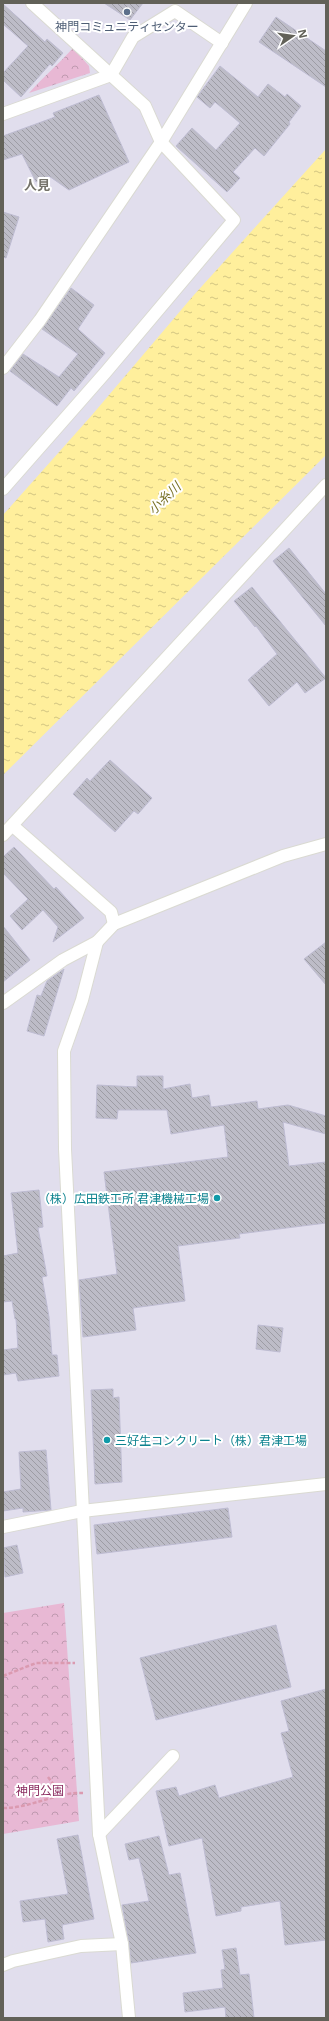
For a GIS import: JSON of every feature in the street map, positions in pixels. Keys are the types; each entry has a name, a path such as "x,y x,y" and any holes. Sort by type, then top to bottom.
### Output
{"street":[{"path":"3,489 105,373 234,220 161,142 145,106 32,3"},
{"path":"3,368 40,320 161,142 246,3"},
{"path":"3,102 8,112 111,75 133,37 175,11 222,42"},
{"path":"3,835 13,826 326,485"},
{"path":"13,826 111,912 114,924"},
{"path":"3,1003 63,960 97,942 114,924 283,856 326,844"},
{"path":"97,942 82,1000 64,1051 65,1149 99,1834 122,1944 129,2018"},
{"path":"3,1527 82,1511 326,1484"},
{"path":"99,1834 174,1756"},
{"path":"3,1965 13,1961 81,1946 122,1944"}],"path":[{"path":"3,1676 36,1663 75,1663"},
{"path":"48,1777 62,1796"},
{"path":"3,1808 19,1808 62,1796 83,1794"}],"green space":[{"path":"73,48 89,66 90,73 29,93 62,60"},
{"name":"神門公園","path":"64,1603 79,1821 3,1834 3,1613"}],"water":[{"name":"小糸川","path":"326,149 326,455 3,775 3,515 92,415 193,296"}],"building":[{"name":"神門コミュニティセンター","path":"104,3 143,3 130,20"},
{"path":"3,4 45,42 47,39 63,53 52,66 50,64 21,97 3,80 3,73 28,46 3,24"},
{"path":"276,17 326,51 326,87 259,42"},
{"path":"220,66 258,97 268,84 285,97 287,94 301,106 289,122 290,124 264,156 255,148 233,172 240,178 227,192 176,146 192,128 216,150 240,123 215,102 210,108 197,97"},
{"path":"99,95 129,162 69,190 49,176 36,182 22,154 3,160 3,136 55,117 53,113"},
{"path":"3,212 19,217 6,258 3,257"},
{"path":"71,288 94,305 78,329 105,353 74,391 71,388 57,406 10,371 23,354 59,377 78,354 42,329"},
{"path":"289,548 326,594 326,626 273,561"},
{"path":"252,587 326,678 305,693 297,682 269,706 248,680 277,654 256,626 255,627 234,601"},
{"path":"110,760 152,798 138,814 134,811 115,832 73,794 87,778 90,781"},
{"path":"14,847 54,889 56,887 84,918 53,942 58,927 43,910 22,930 10,916 28,899 3,873 3,857"},
{"path":"3,926 30,960 3,982"},
{"path":"326,942 326,985 304,959"},
{"path":"64,969 44,1036 27,1031 37,995 41,996 47,981"},
{"name":"（株）広田鉄工所 君津機械工場","path":"137,1076 163,1076 163,1089 190,1084 192,1098 209,1095 211,1107 257,1101 258,1109 288,1105 326,1116 326,1134 283,1122 289,1166 326,1162 326,1223 239,1234 240,1238 178,1246 185,1301 133,1308 136,1330 83,1337 79,1280 117,1274 104,1172 228,1157 224,1125 171,1134 167,1110 118,1110 117,1119 96,1118 97,1085 137,1087"},
{"path":"39,1190 43,1227 38,1228 47,1276 42,1277 49,1317 52,1355 57,1355 59,1376 18,1381 16,1373 3,1375 3,1350 18,1348 16,1319 12,1301 3,1302 3,1256 18,1253 11,1193"},
{"path":"258,1325 283,1328 280,1352 256,1349"},
{"name":"三好生コンクリート（株）君津工場","path":"113,1389 113,1398 119,1397 122,1482 95,1484 91,1390"},
{"path":"46,1450 51,1510 23,1512 23,1508 3,1511 3,1492 21,1489 19,1452"},
{"path":"228,1508 232,1537 97,1554 94,1525"},
{"path":"17,1545 23,1573 5,1577 3,1548"},
{"path":"276,1625 291,1687 156,1720 140,1658"},
{"path":"326,1689 326,1940 285,1945 280,1901 241,1907 241,1911 216,1916 202,1838 169,1846 156,1791 176,1787 179,1796 215,1785 219,1798 293,1777 281,1733 289,1731 281,1701"},
{"path":"78,1835 94,1919 62,1925 64,1939 48,1942 45,1919 23,1922 20,1901 68,1894 57,1839"},
{"path":"159,1836 169,1875 180,1873 196,1953 131,1963 122,1905 149,1901 139,1858 129,1860 125,1844"},
{"path":"236,1948 240,1975 249,1974 254,2018 226,2018 225,2007 185,2012 183,1993 223,1988 221,1970 225,1969 222,1950"}],"place":[{"name":"神門コミュニティセンター","path":"127,12"},
{"name":"（株）広田鉄工所 君津機械工場","path":"217,1198"},
{"name":"三好生コンクリート（株）君津工場","path":"107,1440"}],"district":[{"name":"人見","path":"37,185"}]}
